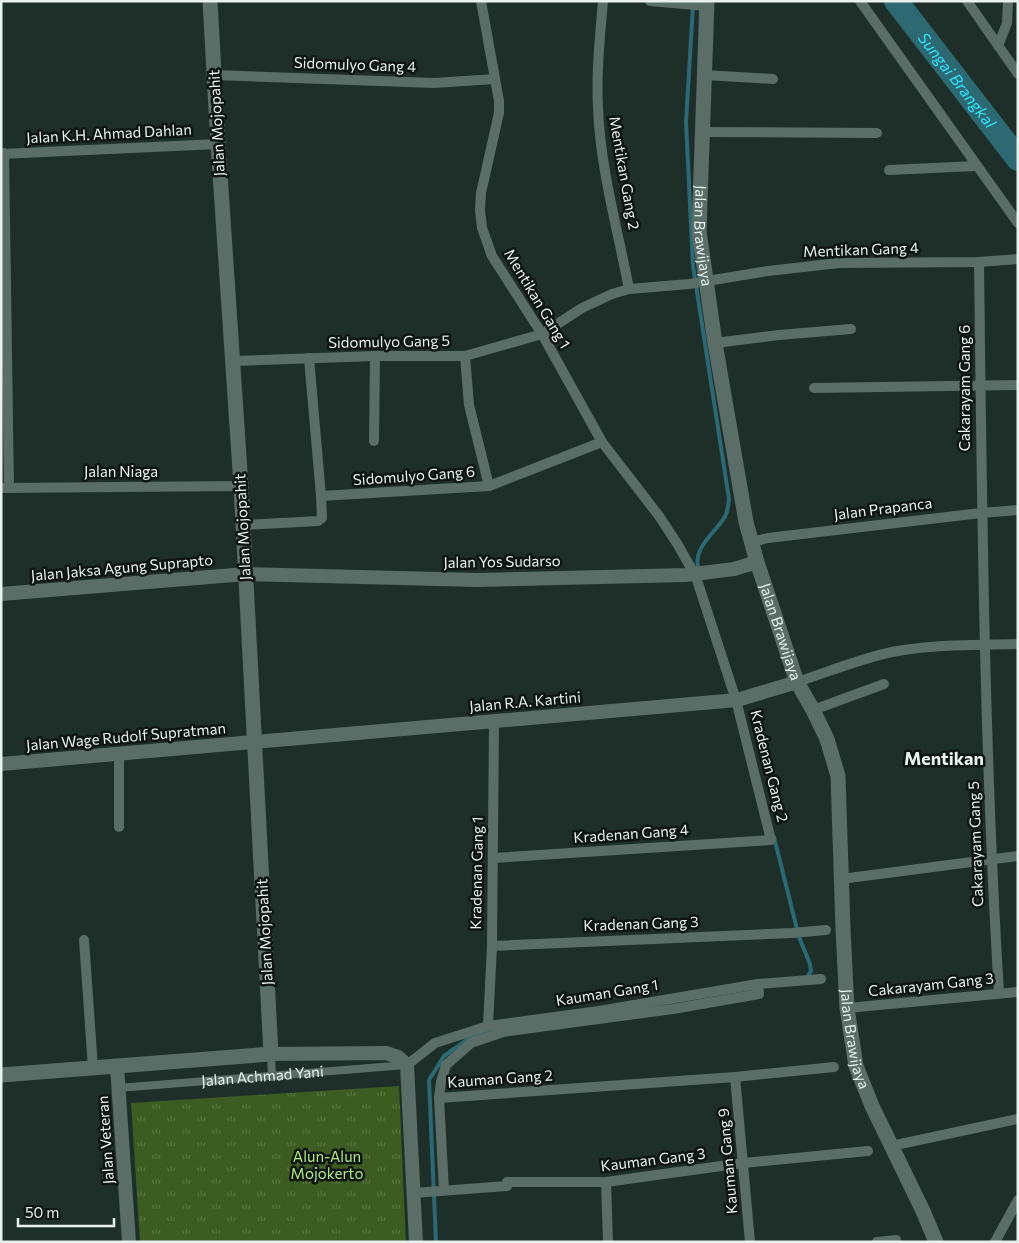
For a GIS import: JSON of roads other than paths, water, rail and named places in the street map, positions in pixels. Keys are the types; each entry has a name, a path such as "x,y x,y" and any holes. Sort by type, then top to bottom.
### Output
{"main road":[{"name":"Jalan Mojopahit","path":"210,1 241,486 271,1054"},
{"name":"Jalan Brawijaya","path":"704,4 704,75 698,283 715,343 746,522 756,562 797,682 827,739 838,776 847,1008 856,1066 872,1106 936,1242"},
{"name":"Jalan Achmad Yani","path":"1,1075 271,1054"}],"street":[{"name":"Mentikan Gang 1","path":"482,1 499,102 499,113 481,194 480,210 482,228 492,256 542,334 602,442 660,516 695,575"},
{"name":"Mentikan Gang 2","path":"603,1 598,59 598,109 604,161 629,289"},
{"path":"650,1 704,4"},
{"path":"860,1 1018,223"},
{"path":"967,1 1018,74"},
{"path":"998,46 1007,23 1008,1"},
{"path":"1007,23 1018,24"},
{"name":"Sidomulyo Gang 4","path":"214,75 434,83 495,79"},
{"path":"704,75 774,79"},
{"path":"702,132 877,133"},
{"name":"Jalan K.H. Ahmad Dahlan","path":"3,154 218,144"},
{"path":"3,154 5,488"},
{"path":"889,170 976,166"},
{"name":"Mentikan Gang 4","path":"629,289 698,283 768,271 840,263 979,262 1018,259"},
{"name":"Cakarayam Gang 6","path":"979,262 981,513"},
{"name":"Sidomulyo Gang 5","path":"233,361 375,356 465,356 542,334 582,308 612,294 629,289"},
{"path":"715,343 779,334 851,329"},
{"path":"374,442 375,356"},
{"path":"465,356 469,405 489,486"},
{"path":"243,525 318,520 322,515 309,358"},
{"path":"814,388 1018,385"},
{"name":"Sidomulyo Gang 6","path":"321,496 489,486 602,442"},
{"name":"Jalan Niaga","path":"5,488 241,486"},
{"name":"Jalan Prapanca","path":"752,542 768,538 1018,510"},
{"name":"Cakarayam Gang 5","path":"981,513 991,860 999,993"},
{"name":"Jalan Yos Sudarso","path":"246,574 477,580 695,575 734,569 756,562"},
{"name":"Jalan Jaksa Agung Suprapto","path":"1,594 246,574"},
{"name":"Kradenan Gang 2","path":"695,575 739,699 771,840"},
{"path":"797,682 874,656 893,652 984,644 1018,644"},
{"name":"Jalan R.A. Kartini","path":"254,741 739,699 797,682"},
{"path":"813,710 884,684"},
{"name":"Kradenan Gang 1","path":"488,1026 492,946 494,721"},
{"name":"Jalan Wage Rudolf Supratman","path":"1,764 254,741"},
{"path":"119,754 119,828"},
{"name":"Kradenan Gang 4","path":"493,858 771,840"},
{"path":"841,878 1018,856"},
{"name":"Kradenan Gang 3","path":"492,946 796,933 826,930"},
{"path":"84,940 93,1068"},
{"name":"Kauman Gang 2","path":"821,979 759,988 758,994 672,1004 503,1032 471,1043 446,1065 439,1098 735,1077 834,1067"},
{"name":"Cakarayam Gang 3","path":"847,1008 1018,992"},
{"name":"Kauman Gang 1","path":"407,1065 435,1044 488,1026 599,1011 672,1004"},
{"path":"272,1077 271,1054 386,1053 398,1057 407,1065 416,1242"},
{"name":"Jalan Achmad Yani","path":"118,1088 407,1065"},
{"name":"Jalan Veteran","path":"117,1066 129,1242"},
{"name":"Kauman Gang 9","path":"735,1077 750,1242"},
{"path":"413,1193 439,1191 439,1098"},
{"path":"891,1146 1018,1118"},
{"name":"Kauman Gang 3","path":"439,1191 507,1186 507,1182 606,1182 743,1163 868,1151"},
{"path":"606,1182 608,1242"},
{"path":"995,1242 1018,1200"},
{"path":"877,1242 896,1240"}],"waterway":[{"name":"Sungai Brangkal","path":"896,1 1018,159"},
{"path":"693,6 686,122 693,266 729,499 725,516 705,542 698,556 699,571"},
{"path":"774,837 799,937 810,964 811,971 807,977"},
{"path":"436,1242 429,1080 444,1056 468,1039 496,1029"}],"district":[{"name":"Mentikan","path":"944,759"}],"park label":[{"name":"Alun-Alun Mojokerto","path":"327,1166"}]}
